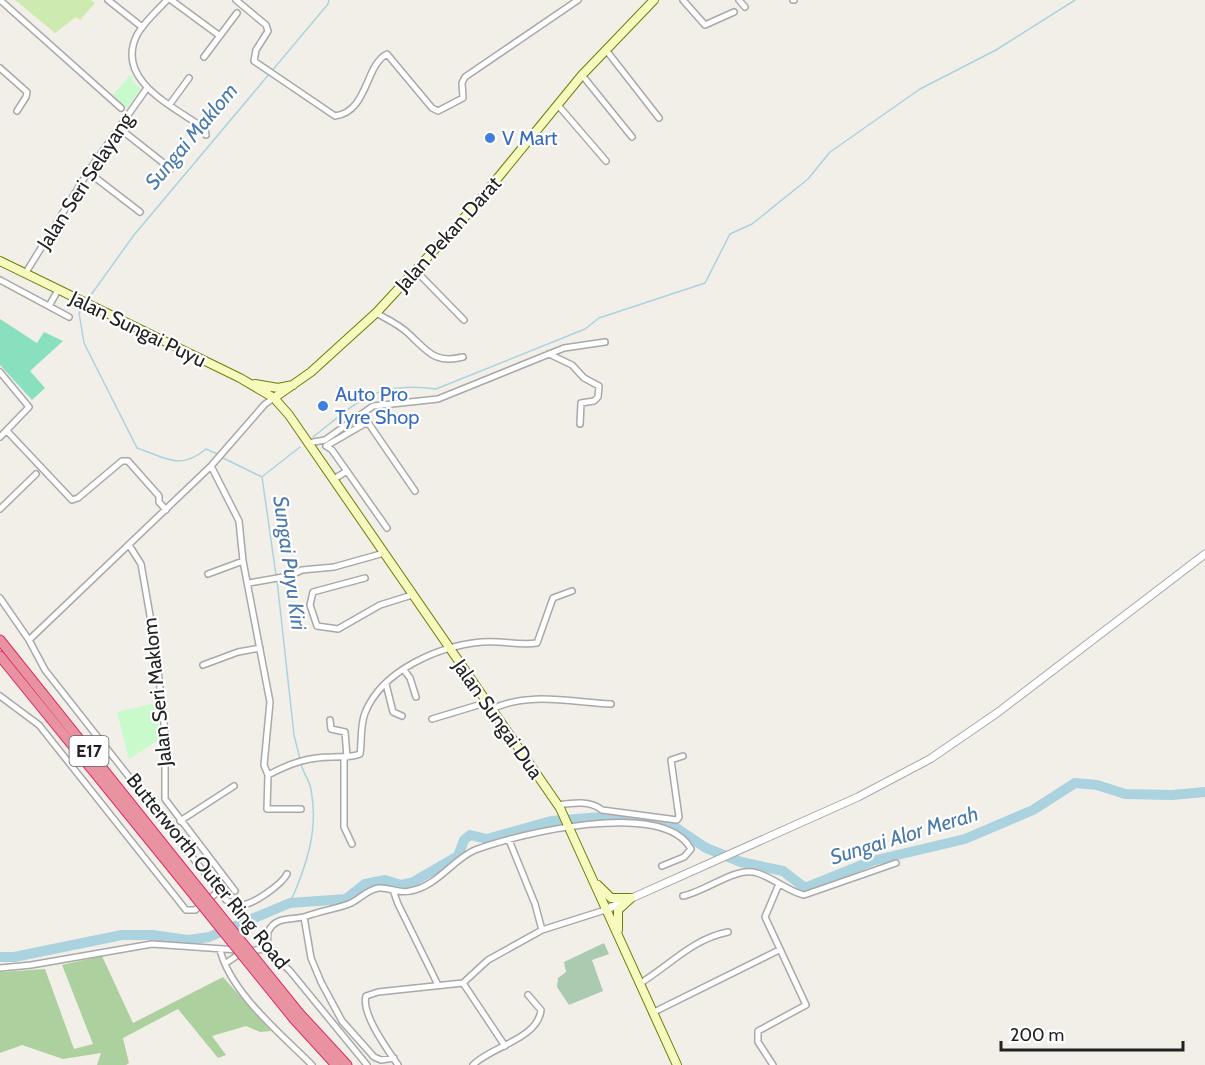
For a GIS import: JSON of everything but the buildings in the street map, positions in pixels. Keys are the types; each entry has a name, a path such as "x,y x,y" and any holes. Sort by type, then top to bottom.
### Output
{"highway":[{"name":"Butterworth Outer Ring Road","path":"0,640 175,866"},
{"name":"Butterworth Outer Ring Road","path":"0,656 175,866 336,1065"},
{"name":"Butterworth Outer Ring Road","path":"297,1016 347,1065"}],"main road":[{"name":"Jalan Pekan Darat","path":"274,398 292,388 376,313 474,207 582,75 654,0"},
{"name":"Jalan Sungai Puyu","path":"0,261 240,378 274,398"},
{"path":"240,378 269,387 292,388 289,415"},
{"name":"Jalan Sungai Dua","path":"274,398 289,415 334,479 488,706 559,806 677,1065"},
{"path":"590,874 611,898 631,898"},
{"path":"619,939 618,910 631,898"}],"street":[{"path":"0,0 121,108"},
{"path":"108,0 142,27"},
{"path":"167,0 142,27 132,48 131,60 136,77 147,88 205,129 206,135"},
{"path":"171,0 220,36"},
{"path":"236,0 267,25 265,37 253,56 264,68 330,114 341,115 358,101 379,61 387,54 398,64 432,108 438,111 461,101 462,83 465,77 578,0"},
{"path":"683,0 705,25 734,12"},
{"path":"739,0 745,7"},
{"path":"204,57 237,13"},
{"path":"606,50 659,118"},
{"path":"0,68 27,92 27,97 16,111"},
{"path":"582,75 632,137"},
{"path":"170,104 189,78"},
{"name":"Jalan Seri Selayang","path":"25,274 87,172 147,88"},
{"path":"557,104 606,161"},
{"path":"118,128 171,169"},
{"path":"87,172 140,212"},
{"path":"416,271 464,320"},
{"path":"0,280 69,317"},
{"path":"49,306 58,290"},
{"path":"376,313 400,327 429,353 443,360 463,357"},
{"path":"321,461 326,443 373,406 438,399 564,348 605,342"},
{"path":"549,354 572,365 584,378 599,386 598,397 594,401 581,403 580,424"},
{"path":"0,372 29,407 0,437"},
{"path":"29,640 213,465 265,404 274,398"},
{"path":"308,443 326,443 364,424 369,424 415,491"},
{"path":"7,430 72,500 78,498 122,460 128,461 159,496 159,502 166,510"},
{"path":"326,443 387,528"},
{"path":"213,465 239,521 243,561 270,702 264,765 268,775 267,809 301,809"},
{"path":"334,479 347,471"},
{"path":"0,509 36,474"},
{"name":"Jalan Seri Maklom","path":"129,545 141,564 156,644 165,732 165,799 235,891"},
{"path":"249,583 283,577 302,570 334,567 384,553"},
{"path":"398,1065 368,1014 366,996 378,992 463,983 488,960 542,930 605,910 858,797 930,759 997,713 1205,554"},
{"path":"208,574 243,561"},
{"path":"364,578 313,592 310,605 317,627 338,628 380,605 412,595"},
{"path":"268,775 291,762 307,759 346,758 360,754 365,714 376,693 404,670 431,655 485,642 537,643 553,598 572,591"},
{"path":"0,598 29,640 45,670 230,902 240,905 248,904 281,884 287,874"},
{"path":"204,665 238,652 260,648"},
{"path":"404,670 410,678 416,697"},
{"path":"386,684 393,712 402,716"},
{"path":"0,696 39,725 186,910 195,910 219,891"},
{"path":"432,718 513,701 539,698 611,704"},
{"path":"330,720 331,729 345,732 344,827 352,844"},
{"path":"559,806 574,802 596,805 602,810 676,820 679,817 671,760 683,756"},
{"path":"180,821 234,786"},
{"path":"267,949 268,932 274,922 304,917 352,903 380,888 408,892 419,889 445,873 469,853 552,827 599,822 666,830 688,844 691,849 690,854 662,866"},
{"path":"509,840 535,904 542,930"},
{"path":"683,896 700,892 731,874 748,871 756,872 801,895 811,894 896,863"},
{"path":"773,1065 758,1042 759,1031 806,1005 765,917 779,884"},
{"path":"393,890 438,985"},
{"path":"304,917 315,968 338,1015 374,1057 381,1060 394,1058"},
{"path":"639,984 660,971 678,954 714,935 728,932"},
{"path":"0,968 31,965 152,944 220,950 267,949 290,971 367,1065"},
{"path":"220,950 233,980 269,1023 312,1065"},
{"path":"652,1013 779,950"},
{"path":"226,963 244,951"},
{"path":"463,983 505,1046"},
{"path":"473,1065 521,1037 540,1014 541,1010 528,995"}],"green space":[{"path":"15,0 91,0 95,3 80,20 76,17 55,33"},
{"path":"131,74 133,82 141,89 127,108 113,95"},
{"path":"0,319 37,343 44,332 63,341 30,371 45,388 32,400 0,365"},
{"path":"156,703 160,739 129,759 117,712"},
{"path":"604,943 609,954 592,960 603,991 569,1005 557,987 558,978 566,972 564,962"},
{"path":"102,956 133,1023 223,977 271,1031 260,1032 246,1026 212,1036 226,1055 218,1058 178,1009 123,1038 129,1063 126,1065 97,1065 101,1053 63,1059 22,1045 0,1053 0,972 45,969 74,1049 93,1044 62,965"}],"waterway":[{"name":"Sungai Maklom","path":"88,299 134,235 329,0"},
{"path":"313,437 368,396 397,388 436,389 585,329 599,318 705,283 730,234 752,224 808,179 830,152 920,89 996,50 1075,0"},
{"name":"Sungai Puyu Kiri","path":"82,309 79,313 84,343 137,448 173,461 188,460 206,449 217,454"},
{"path":"263,476 300,447"},
{"name":"Sungai Puyu Kiri","path":"221,457 262,477 276,575"},
{"name":"Sungai Puyu Kiri","path":"277,580 294,735 300,759"},
{"name":"Sungai Puyu Kiri","path":"290,903 306,862 312,834 313,805 310,787 301,764"},
{"name":"Sungai Alor Merah","path":"0,957 14,957 122,935 153,935 188,940 209,937 290,903 346,899 365,884 385,880 401,885 413,882 458,856 464,840 470,835 487,839 551,821 614,816 667,822 706,848 741,862 783,871 805,888 872,861 965,839 1033,810 1075,783 1097,785 1125,794 1172,795 1205,792"}],"place":[{"name":"V Mart","path":"490,138"},
{"name":"Auto Pro Tyre Shop","path":"323,406"}]}
